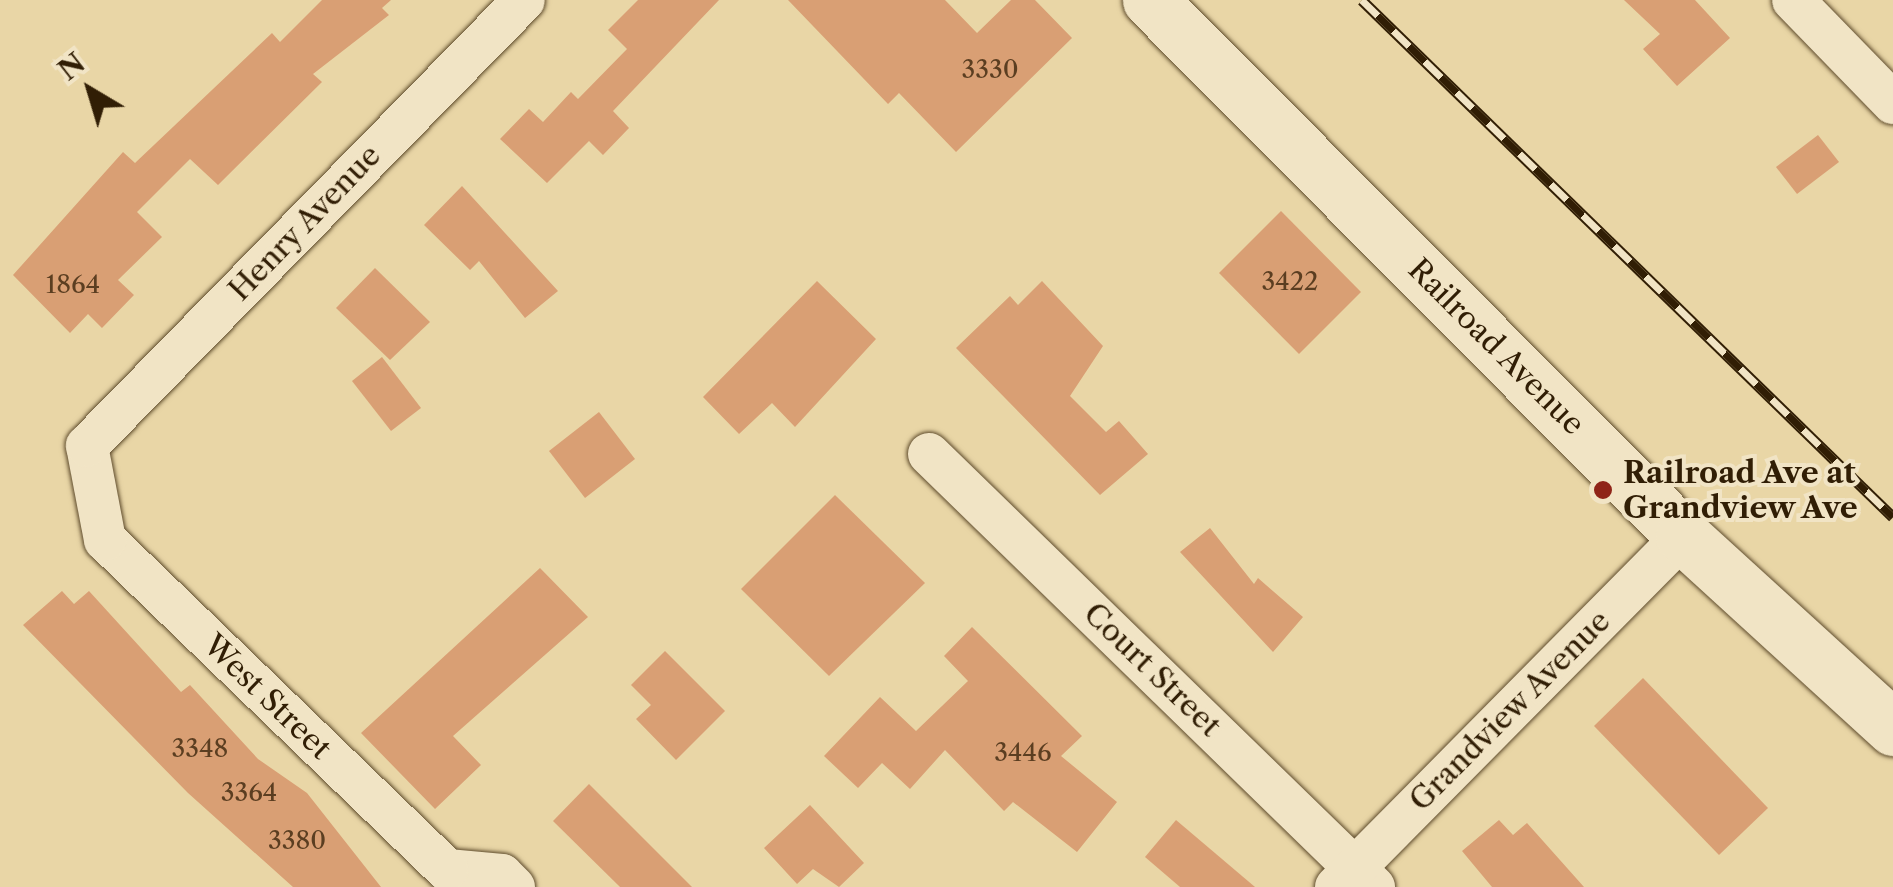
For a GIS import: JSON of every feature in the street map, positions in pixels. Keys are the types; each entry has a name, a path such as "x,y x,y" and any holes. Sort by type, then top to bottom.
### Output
{"main road":[{"name":"Railroad Avenue","path":"1150,0 1684,536 1893,728"}],"street":[{"name":"Henry Avenue","path":"87,446 524,0"},
{"path":"1793,0 1893,103"},
{"name":"West Street","path":"87,446 105,540 446,870 502,875 514,887"},
{"name":"Court Street","path":"929,454 1355,880"},
{"name":"Grandview Avenue","path":"1355,880 1684,536"}],"building":[{"path":"322,0 391,0 382,8 389,15 313,74 322,82 218,185 190,159 137,212 162,237 118,280 134,295 102,328 88,314 70,333 13,275 123,152 135,163 272,33 280,42"},
{"path":"638,0 719,0 613,111 629,128 603,155 589,141 547,183 500,139 529,109 543,122 571,92 578,99 627,49 608,30"},
{"path":"788,0 945,0 977,33 1011,0 1035,0 1072,38 956,152 899,93 888,104"},
{"path":"1624,0 1695,0 1730,38 1677,86 1643,49 1660,34"},
{"path":"1818,135 1839,162 1797,194 1776,167"},
{"path":"462,186 558,291 525,318 479,261 470,270 424,225"},
{"path":"1281,211 1361,292 1299,354 1219,273"},
{"path":"375,268 430,322 390,360 336,308"},
{"path":"817,281 876,339 795,427 772,403 739,434 703,397"},
{"path":"1042,281 1103,346 1070,396 1106,432 1119,421 1148,454 1100,495 956,348 1010,296 1018,305"},
{"path":"382,357 421,408 391,431 352,381"},
{"path":"599,412 635,459 585,498 549,451"},
{"path":"835,495 925,583 829,676 741,589"},
{"path":"1210,528 1254,584 1258,578 1303,617 1273,652 1180,552"},
{"path":"540,568 588,617 453,736 481,765 435,809 361,733"},
{"path":"62,591 74,604 89,591 181,692 190,685 258,759 307,793 381,887 293,887 188,793 23,625"},
{"path":"972,627 1082,736 1061,756 1117,802 1077,852 1013,802 1004,811 945,750 910,789 882,763 858,788 824,756 880,697 916,731 968,681 944,656"},
{"path":"665,651 725,711 676,760 636,719 651,705 631,685"},
{"path":"1643,678 1768,808 1719,855 1594,726"},
{"path":"589,784 692,887 620,887 553,821"},
{"path":"810,805 864,863 839,887 813,869 797,884 764,848"},
{"path":"1176,820 1255,887 1180,887 1145,857"},
{"path":"1499,820 1513,835 1527,823 1584,887 1492,887 1462,851"}],"railway":[{"path":"1362,0 1893,517"}],"place":[{"name":"Railroad Ave at Grandview Ave","path":"1603,490"}]}
